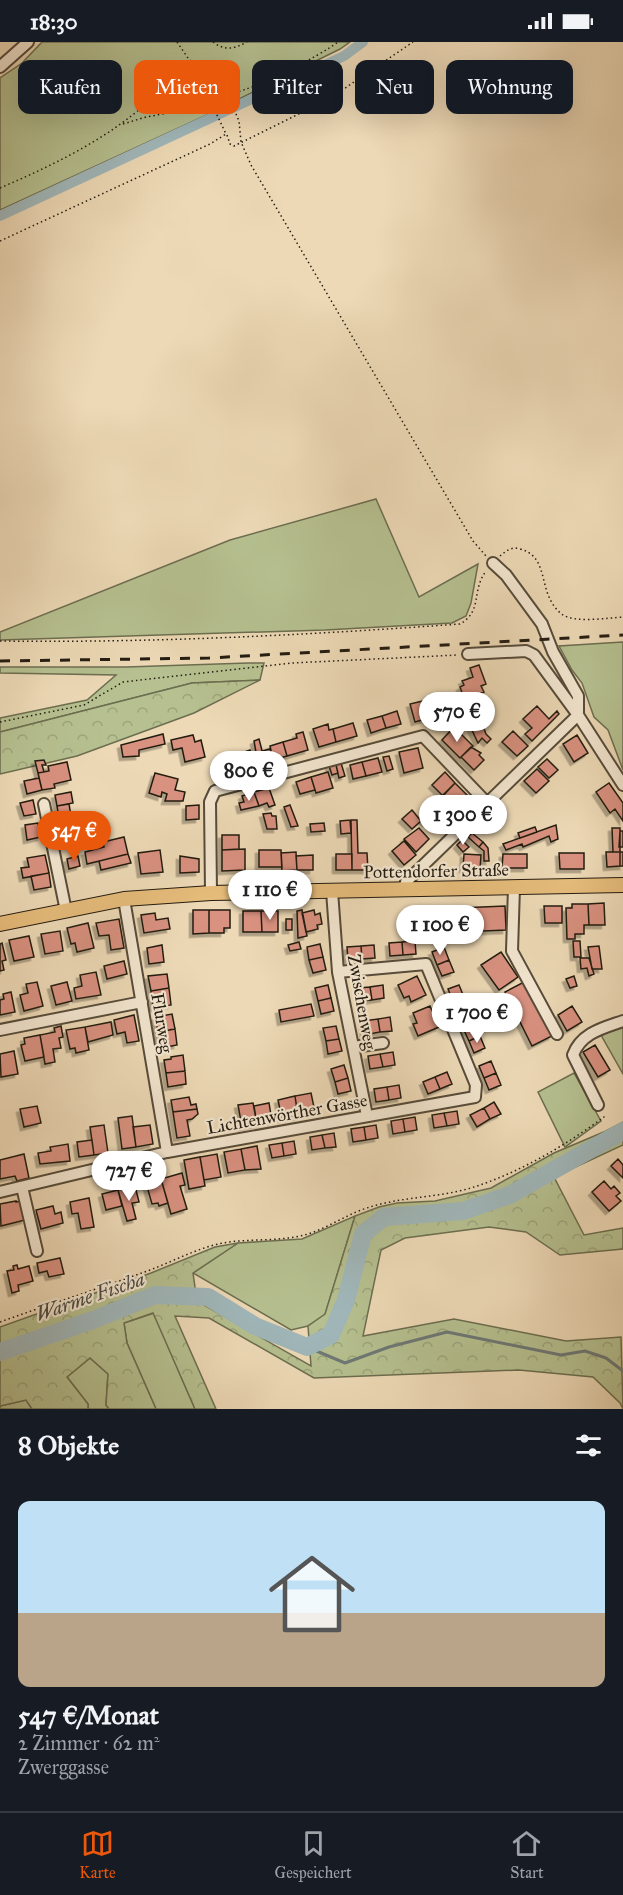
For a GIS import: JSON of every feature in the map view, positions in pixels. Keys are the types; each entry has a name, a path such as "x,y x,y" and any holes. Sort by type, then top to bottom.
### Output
{"main road":[{"name":"Pottendorfer Straße","path":"0,924 124,899 210,893 623,885"}],"street":[{"path":"0,67 28,42"},
{"path":"404,890 406,882 578,715 578,696 553,652 542,624 506,575 493,563"},
{"path":"468,654 526,651 534,655 578,715 623,785"},
{"path":"210,893 210,802 215,791 423,736 486,802"},
{"path":"44,804 66,911"},
{"path":"514,887 512,951 557,1034"},
{"name":"Zwischenweg","path":"332,891 338,972 367,1116"},
{"name":"Flurweg","path":"124,899 166,1152"},
{"name":"Lichtenwörther Gasse","path":"0,1192 166,1152 475,1097 476,1085 426,964 338,972"},
{"path":"0,1030 142,1002"},
{"path":"598,1105 573,1054 577,1044 588,1035 623,1020"},
{"path":"353,1047 383,1043"},
{"path":"22,1187 37,1251"}],"path":[{"path":"0,188 49,167 100,139 119,125 161,90 188,58 177,42"},
{"path":"213,42 227,49 247,42"},
{"path":"240,91 267,80 338,42"},
{"path":"217,114 230,144 234,146 329,99 413,42"},
{"path":"119,125 162,114"},
{"path":"0,641 323,634 460,624 469,619 474,610 478,584 493,563 473,541 251,165 241,142 236,114"},
{"path":"0,241 210,144 226,134"},
{"path":"507,550 516,548 526,550 535,556 549,597 565,616 576,619 623,617"},
{"path":"0,722 84,705 123,682 292,663 468,654"},
{"path":"0,1322 211,1246 230,1241 308,1234 367,1208 390,1201 433,1197 477,1186 521,1167 579,1135 604,1116 598,1105"}],"green space":[{"path":"42,42 350,42 318,60 252,60 252,93 240,99 240,60 134,60 134,114 209,114 0,210 0,78 18,66 18,114 122,114 122,60 25,60"},
{"path":"376,499 419,597 478,564 471,603 466,616 452,623 325,630 0,640 0,632 230,540"},
{"path":"623,642 623,770 608,730 594,717 582,683 559,646"},
{"path":"264,663 260,680 192,683 0,732 0,718 87,700 116,675 0,673 0,667 126,667"},
{"path":"260,680 194,713 77,756 0,774 0,732 192,683"},
{"path":"623,1025 623,1074 601,1035"},
{"path":"574,1073 601,1121 565,1147 538,1092"},
{"path":"623,1122 623,1145 554,1177 584,1235 623,1228 623,1249 560,1255 526,1232 489,1227 405,1238 381,1250 363,1336 454,1319 566,1341 621,1337 623,1409 620,1403 593,1377 519,1370 314,1378 209,1318 175,1316 216,1409 195,1409 153,1313 124,1323 127,1343 156,1409 109,1409 106,1405 108,1374 90,1358 67,1377 88,1404 88,1409 32,1409 26,1400 0,1406 0,1327 151,1273 215,1247 238,1243 193,1273 197,1301 311,1366 308,1326 325,1314 355,1216 397,1203 435,1201 491,1188 554,1153"},
{"path":"355,1216 325,1315 308,1326 291,1330 193,1273 238,1243 302,1239"},
{"path":"154,1313 195,1409 156,1409 127,1343 124,1323"},
{"path":"90,1358 108,1374 106,1405 109,1409 88,1409 88,1404 67,1377"},
{"path":"26,1400 32,1409 0,1409 0,1406"}],"building":[{"path":"479,665 486,684 481,686 484,692 468,698 467,694 463,695 460,687 464,685 462,681 473,677 470,668"},
{"path":"451,698 460,704 454,714 445,708"},
{"path":"427,700 432,717 415,722 410,704"},
{"path":"537,706 549,719 557,711 559,714 532,741 525,734 532,728 523,719"},
{"path":"397,711 401,724 386,728 382,716"},
{"path":"441,715 446,718 442,724 437,721"},
{"path":"382,716 386,728 371,733 367,720"},
{"path":"353,723 357,736 336,742 333,729"},
{"path":"482,723 486,734 491,739 487,743 482,738 478,743 471,728"},
{"path":"328,724 329,730 333,729 336,742 319,747 313,729"},
{"path":"454,727 473,746 460,758 442,740"},
{"path":"513,731 528,746 517,756 502,742"},
{"path":"303,732 308,750 287,756 283,742 297,738 296,734"},
{"path":"163,734 165,744 139,750 139,756 123,757 121,745"},
{"path":"193,735 195,742 201,740 205,757 185,762 182,748 173,750 171,740"},
{"path":"577,735 588,753 574,762 563,744"},
{"path":"259,739 265,762 258,764 254,741"},
{"path":"283,742 287,756 273,760 270,746"},
{"path":"471,747 481,753 479,755 484,760 474,770 461,757"},
{"path":"418,748 423,768 404,773 399,752"},
{"path":"270,749 273,760 265,762 262,751"},
{"path":"250,750 254,763 239,767 236,755"},
{"path":"236,755 239,767 223,772 219,759"},
{"path":"389,756 393,769 387,771 383,757"},
{"path":"378,758 382,772 366,776 362,762"},
{"path":"547,759 558,770 549,778 538,767"},
{"path":"44,760 46,765 42,765 44,772 38,773 35,761"},
{"path":"67,762 71,780 54,784 55,788 42,790 38,773 49,771 48,766"},
{"path":"362,762 366,776 353,779 350,765"},
{"path":"341,763 345,776 339,778 336,765"},
{"path":"336,765 338,773 332,775 329,766"},
{"path":"537,769 549,781 536,793 524,781"},
{"path":"328,772 333,788 316,793 311,777"},
{"path":"445,772 455,783 443,796 432,785"},
{"path":"155,773 178,779 175,790 185,792 183,801 165,801 167,794 162,792 161,797 149,793"},
{"path":"311,777 315,790 300,794 296,782"},
{"path":"39,778 42,790 27,794 24,781"},
{"path":"455,783 467,795 452,808 448,804 445,807 438,800"},
{"path":"609,783 623,803 623,821 615,809 610,813 596,792"},
{"path":"269,788 275,805 269,807 267,803 259,806 254,792"},
{"path":"71,792 73,803 57,806 55,795"},
{"path":"254,792 259,806 241,810 239,803 244,802 242,796"},
{"path":"33,800 36,814 24,816 20,803"},
{"path":"69,804 71,816 59,818 57,806"},
{"path":"199,805 199,819 186,820 186,806"},
{"path":"290,805 298,826 291,827 284,807"},
{"path":"412,810 421,821 412,829 402,819"},
{"path":"426,812 431,817 426,823 420,818"},
{"path":"271,813 272,816 276,816 277,829 267,829 263,814"},
{"path":"82,817 85,834 67,838 65,830 60,830 59,822"},
{"path":"350,820 351,833 341,834 340,821"},
{"path":"351,820 357,820 358,853 367,853 368,870 352,870"},
{"path":"38,823 41,837 27,840 25,825"},
{"path":"324,823 325,831 311,832 310,824"},
{"path":"556,825 558,839 551,842 549,836 523,847 522,844 506,850 503,844"},
{"path":"535,827 537,832 520,838 518,833"},
{"path":"419,828 429,839 416,852 404,839"},
{"path":"612,828 620,828 620,852 613,852"},
{"path":"620,831 623,831 623,847 619,847"},
{"path":"472,833 483,842 479,847 468,837"},
{"path":"222,835 239,835 239,849 222,850"},
{"path":"124,837 128,854 87,864 85,852 104,847 103,842"},
{"path":"462,840 469,847 463,852 457,845"},
{"path":"404,841 416,855 404,865 392,851"},
{"path":"483,842 488,848 489,861 484,861 484,851 479,847"},
{"path":"245,849 245,870 222,871 222,850"},
{"path":"160,850 163,872 141,874 138,853"},
{"path":"259,850 281,850 282,867 259,867"},
{"path":"296,852 297,870 282,871 281,853"},
{"path":"606,852 620,852 620,866 607,867"},
{"path":"620,852 623,852 623,866 620,866"},
{"path":"559,853 584,853 584,869 560,869"},
{"path":"128,854 131,863 101,870 99,861"},
{"path":"336,854 352,854 352,870 336,870"},
{"path":"464,854 481,855 480,869 463,869"},
{"path":"503,854 527,854 527,868 502,868"},
{"path":"45,855 49,873 23,878 21,868 29,867 27,858"},
{"path":"313,855 313,870 297,870 296,856"},
{"path":"78,856 80,866 69,869 67,859"},
{"path":"180,856 199,859 199,872 180,873"},
{"path":"49,873 51,887 34,890 31,876"},
{"path":"604,903 605,925 589,925 588,904"},
{"path":"572,904 588,904 589,925 584,925 584,934 575,934 575,939 567,939 566,908 572,908"},
{"path":"505,906 506,930 460,932 459,908"},
{"path":"544,906 562,906 562,923 545,923"},
{"path":"193,910 209,910 209,933 193,934"},
{"path":"209,910 230,910 230,928 224,928 224,933 209,933"},
{"path":"302,910 307,936 298,938 297,911"},
{"path":"314,910 315,915 320,913 322,924 317,925 318,929 306,932 302,913"},
{"path":"243,911 261,911 262,932 243,932"},
{"path":"261,911 278,911 278,932 262,932"},
{"path":"155,913 156,920 168,918 170,929 144,933 141,915"},
{"path":"119,919 124,948 111,950 109,935 99,936 96,923"},
{"path":"286,919 292,919 292,930 286,930"},
{"path":"88,923 94,948 77,952 75,943 71,944 67,928"},
{"path":"60,931 63,951 45,954 41,934"},
{"path":"29,936 34,957 14,961 9,940"},
{"path":"415,941 416,954 403,955 402,942"},
{"path":"573,941 580,941 581,957 574,957"},
{"path":"299,942 301,949 290,951 288,945"},
{"path":"402,942 403,955 390,956 389,943"},
{"path":"2,943 6,960 2,961 4,970 0,971 0,944"},
{"path":"320,944 323,957 309,960 307,947"},
{"path":"162,945 164,962 149,964 147,948"},
{"path":"374,945 375,958 362,959 361,946"},
{"path":"361,946 362,959 348,960 347,947"},
{"path":"599,946 602,969 592,969 588,947"},
{"path":"444,947 449,960 437,965 432,952"},
{"path":"501,952 518,977 499,990 481,965"},
{"path":"323,957 326,970 313,973 309,960"},
{"path":"580,958 589,958 594,974 589,976 587,968 581,969"},
{"path":"449,960 454,972 442,976 437,965"},
{"path":"124,961 127,974 107,979 104,966"},
{"path":"96,972 101,995 76,999 74,988 82,986 80,975"},
{"path":"167,974 169,988 151,991 148,976"},
{"path":"417,976 426,995 411,1002 409,996 404,998 398,985"},
{"path":"574,976 577,986 570,988 566,979"},
{"path":"37,982 43,1006 24,1011 20,995 28,993 26,984"},
{"path":"67,982 72,1001 56,1005 51,986"},
{"path":"524,982 552,1036 532,1046 505,992"},
{"path":"328,985 331,998 318,1001 315,988"},
{"path":"383,985 384,998 372,1000 370,987"},
{"path":"459,985 464,997 453,1001 448,989"},
{"path":"370,987 372,1000 359,1001 358,988"},
{"path":"169,988 171,1005 153,1008 151,991"},
{"path":"11,992 15,1012 0,1015 0,1000 4,999 3,994"},
{"path":"464,997 469,1009 458,1014 453,1001"},
{"path":"331,998 334,1011 321,1014 318,1001"},
{"path":"311,1004 314,1016 281,1022 279,1010"},
{"path":"430,1006 439,1027 418,1036 413,1024 417,1023 413,1013"},
{"path":"572,1006 582,1022 567,1031 558,1015"},
{"path":"172,1014 175,1029 158,1032 155,1017"},
{"path":"134,1015 139,1041 127,1043 125,1032 117,1034 114,1020"},
{"path":"390,1017 392,1031 380,1032 378,1019"},
{"path":"378,1019 380,1032 364,1035 363,1021"},
{"path":"111,1022 113,1035 88,1042 85,1027"},
{"path":"475,1024 480,1036 469,1041 463,1028"},
{"path":"61,1026 63,1037 59,1038 61,1048 53,1049 55,1062 45,1064 40,1035 55,1032 54,1028"},
{"path":"336,1026 339,1039 326,1041 323,1028"},
{"path":"85,1027 89,1050 76,1053 75,1048 70,1049 66,1030"},
{"path":"175,1029 177,1045 161,1048 158,1032"},
{"path":"40,1035 44,1057 25,1061 21,1045 25,1044 24,1038"},
{"path":"480,1036 485,1048 474,1053 469,1041"},
{"path":"339,1039 342,1051 328,1054 326,1041"},
{"path":"595,1045 610,1070 598,1077 583,1052"},
{"path":"14,1051 18,1074 1,1077 0,1054"},
{"path":"393,1052 395,1065 383,1067 380,1054"},
{"path":"380,1054 383,1067 370,1069 368,1056"},
{"path":"183,1055 185,1071 166,1073 164,1060"},
{"path":"491,1061 496,1073 484,1078 479,1066"},
{"path":"344,1065 348,1078 335,1082 331,1069"},
{"path":"185,1071 186,1084 168,1087 166,1073"},
{"path":"447,1072 452,1084 440,1089 435,1077"},
{"path":"496,1073 501,1085 489,1090 484,1078"},
{"path":"435,1077 440,1089 428,1094 423,1082"},
{"path":"348,1078 351,1091 338,1094 335,1082"},
{"path":"399,1085 401,1098 389,1100 387,1087"},
{"path":"387,1087 389,1100 376,1102 374,1089"},
{"path":"311,1093 315,1112 298,1116 295,1096"},
{"path":"295,1096 298,1116 282,1119 278,1100"},
{"path":"189,1097 191,1105 196,1104 197,1109 173,1112 171,1100"},
{"path":"494,1102 501,1114 490,1119 484,1108"},
{"path":"253,1103 257,1124 242,1127 238,1105"},
{"path":"269,1103 272,1121 257,1124 254,1106"},
{"path":"37,1106 41,1123 24,1127 20,1109"},
{"path":"484,1108 490,1119 477,1127 470,1115"},
{"path":"197,1109 198,1114 187,1120 190,1136 177,1138 173,1112"},
{"path":"457,1111 459,1124 447,1126 444,1113"},
{"path":"444,1113 447,1126 434,1128 432,1115"},
{"path":"132,1116 136,1147 122,1149 118,1118"},
{"path":"415,1117 417,1130 405,1132 403,1119"},
{"path":"403,1119 405,1132 393,1134 391,1121"},
{"path":"104,1125 108,1153 94,1155 90,1127"},
{"path":"150,1125 153,1144 136,1147 133,1127"},
{"path":"376,1125 378,1138 366,1140 364,1127"},
{"path":"364,1127 366,1140 353,1142 351,1129"},
{"path":"334,1133 336,1147 325,1148 322,1135"},
{"path":"322,1135 325,1148 312,1150 310,1137"},
{"path":"92,1140 94,1155 79,1157 77,1142"},
{"path":"294,1141 296,1154 284,1156 282,1143"},
{"path":"282,1143 284,1156 272,1158 269,1145"},
{"path":"68,1144 70,1161 40,1164 38,1153 51,1151 50,1147"},
{"path":"257,1146 261,1169 245,1170 241,1149"},
{"path":"241,1149 245,1170 228,1173 224,1152"},
{"path":"24,1154 29,1178 17,1181 15,1176 0,1179 0,1160"},
{"path":"217,1154 221,1177 204,1180 200,1157"},
{"path":"200,1157 205,1186 189,1189 184,1160"},
{"path":"618,1159 623,1165 623,1178 611,1166"},
{"path":"182,1173 185,1185 180,1186 187,1209 171,1214 161,1179"},
{"path":"161,1179 168,1203 159,1206 158,1203 152,1204 146,1183"},
{"path":"604,1181 611,1189 614,1186 620,1193 616,1196 621,1201 609,1211 592,1192"},
{"path":"135,1186 139,1202 132,1203 136,1219 127,1221 118,1190"},
{"path":"118,1190 122,1206 106,1210 102,1194"},
{"path":"89,1198 94,1227 81,1229 78,1213 72,1214 70,1202"},
{"path":"21,1201 25,1220 1,1226 0,1204"},
{"path":"53,1206 55,1214 61,1212 63,1223 41,1229 36,1210"},
{"path":"60,1258 64,1274 49,1277 47,1271 39,1273 37,1263"},
{"path":"17,1265 18,1269 29,1266 33,1281 18,1285 19,1291 12,1293 7,1271 14,1270 13,1266"}],"waterway":[{"path":"0,216 344,56 363,42"},
{"name":"Warme Fischa","path":"0,1352 93,1320 155,1295 208,1297 255,1326 307,1347 331,1335 346,1300 363,1234 384,1217 463,1211 510,1195 623,1131"},
{"path":"307,1347 345,1363 389,1347 447,1332 561,1355 585,1351 606,1358 623,1371"}],"railway":[{"path":"0,661 209,658 623,635"}]}
